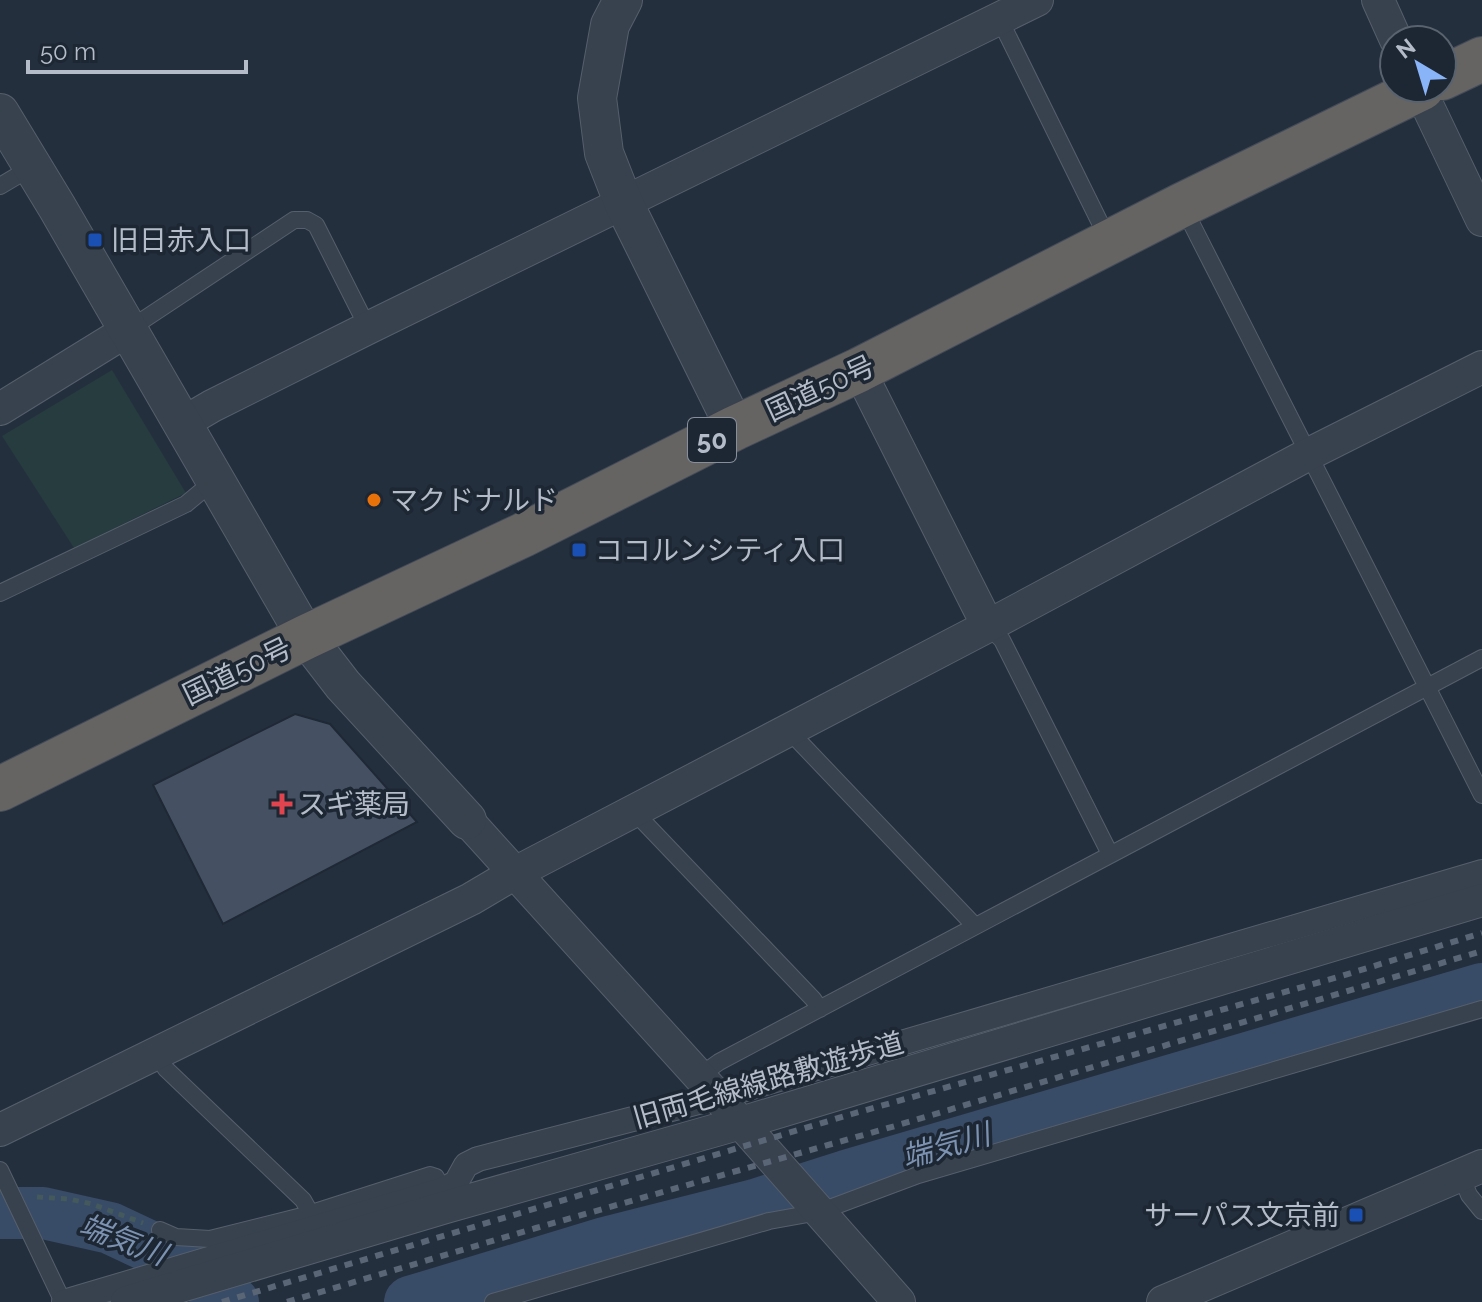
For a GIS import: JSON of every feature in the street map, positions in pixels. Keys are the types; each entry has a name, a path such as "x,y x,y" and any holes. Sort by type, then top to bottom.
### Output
{"highway":[{"name":"国道50号","path":"1458,71 1482,59"},
{"name":"国道50号","path":"0,789 306,637 523,535 735,428 859,370 1182,205 1389,104"}],"street":[{"path":"623,0 610,25 597,98 604,153 624,204 735,428"},
{"path":"183,423 368,328 1037,0"},
{"path":"1378,0 1389,24"},
{"path":"1434,104 1482,220"},
{"path":"0,113 16,176 128,330 306,637 343,685 741,1123 899,1302"},
{"path":"0,409 128,330"},
{"path":"0,1130 471,899 1309,454 1482,367"},
{"path":"859,370 988,626"},
{"name":"旧両毛線線路敷遊歩道","path":"63,1302 444,1198 466,1165 478,1159 708,1087 1482,872"},
{"path":"127,1302 444,1198 741,1123 1482,900"},
{"path":"1163,1302 1472,1171"}],"lane":[{"path":"999,18 1109,242"},
{"path":"1182,205 1482,795"},
{"path":"128,330 294,220 307,220 316,225 368,328"},
{"path":"0,593 186,504 215,480"},
{"path":"988,626 1002,640 1110,854"},
{"path":"708,1087 719,1062 1482,658"},
{"path":"789,729 975,926"},
{"path":"637,810 642,820 820,1009"},
{"path":"493,1302 1482,1009"},
{"path":"156,1054 166,1069 303,1200 311,1214"},
{"path":"0,1170 63,1302"},
{"path":"1472,1171 1469,1195 1482,1211"},
{"path":"160,1230 176,1237 210,1239 311,1214 430,1175 436,1177 444,1198"}],"path":[{"path":"12,1196 69,1199 92,1204 160,1230"}],"green space":[{"path":"112,370 186,493 74,548 2,436"}],"building":[{"name":"スギ薬局","path":"295,714 330,724 417,822 223,924 153,785"}],"waterway":[{"name":"端気川","path":"410,1302 605,1243 755,1205 1482,989"},
{"name":"端気川","path":"0,1213 43,1213 110,1228 176,1259 233,1302"}],"railway":[{"path":"222,1302 852,1114 1338,977 1482,933"},
{"path":"287,1302 895,1126 1482,951"}],"place":[{"name":"旧日赤入口","path":"95,240"},
{"name":"マクドナルド","path":"374,500"},
{"name":"ココルンシティ入口","path":"579,550"},
{"name":"スギ薬局","path":"282,804"},
{"name":"サーパス文京前","path":"1356,1215"}]}
